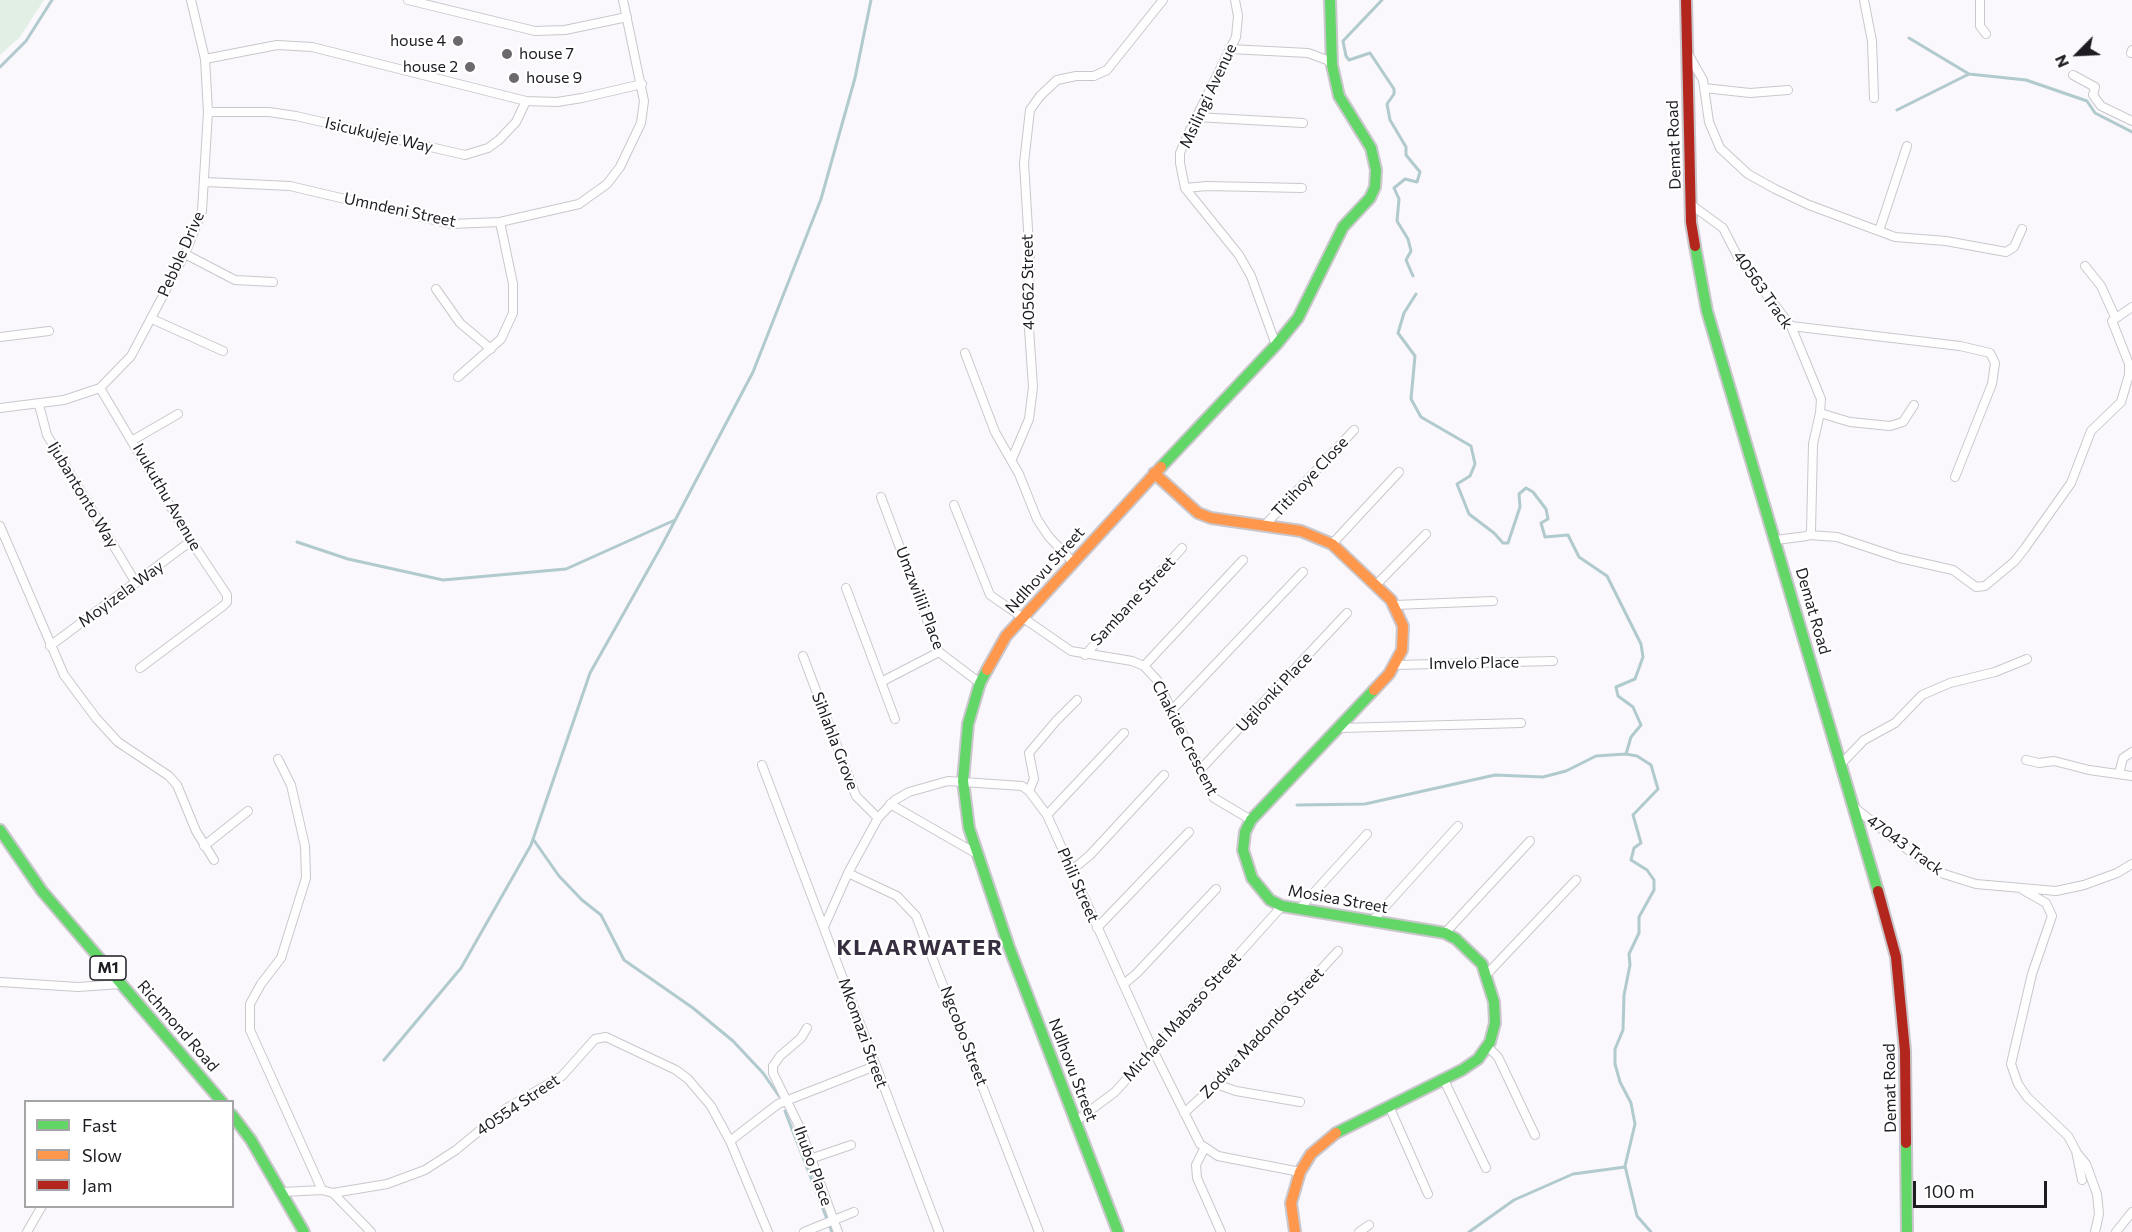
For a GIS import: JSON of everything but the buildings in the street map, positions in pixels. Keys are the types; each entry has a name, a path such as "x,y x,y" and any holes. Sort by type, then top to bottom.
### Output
{"main road":[{"name":"Ndlhovu Street","path":"1118,1232 969,828 963,781 968,724 980,683 990,661 1022,616 1276,345 1304,308 1343,227 1370,198 1375,187 1376,170 1371,148 1343,106 1332,65 1330,0"},
{"name":"Demat Road","path":"1686,0 1691,222 1707,311 1842,763 1896,957 1905,1051 1907,1232"},
{"path":"1154,473 1198,513 1211,518 1301,531 1332,544 1395,604 1403,626 1402,650 1396,665 1341,728 1251,820"},
{"name":"Mosiea Street","path":"1251,820 1245,832 1246,864 1260,890 1282,906 1444,933 1469,951 1487,974 1494,1002 1495,1023 1488,1047"},
{"name":"Richmond Road","path":"0,830 42,891 221,1100"},
{"path":"1295,1232 1291,1203 1300,1172 1311,1154 1331,1135 1444,1080 1478,1059 1488,1047"},
{"path":"234,1118 251,1140 283,1192 304,1232"}],"street":[{"name":"Pebble Drive","path":"0,408 39,405 82,396 100,388 131,356 185,254 202,211 206,182 208,112 205,59 191,0"},
{"path":"408,0 535,31 565,30 627,17"},
{"name":"Umndeni Street","path":"206,182 290,186 451,224 500,222 579,204 607,184 620,167 639,129 644,109 642,84 623,0"},
{"name":"40562 Street","path":"1012,459 1029,419 1033,387 1028,314 1030,262 1024,163 1029,118 1035,102 1057,80 1076,76 1094,76 1107,70 1163,0"},
{"name":"Msilingi Avenue","path":"1235,0 1238,16 1236,37 1180,153 1185,188 1245,266 1259,294 1276,345"},
{"path":"1864,0 1872,41 1874,98"},
{"path":"1980,0 1980,26 1986,34"},
{"path":"205,59 277,45 312,47 526,101 557,102 642,84"},
{"path":"1230,49 1308,53 1327,60 1332,65"},
{"path":"1686,51 1699,70 1714,138 1720,148 1748,174 1809,205 1895,237 1946,241 2006,252 2014,247 2022,229"},
{"path":"2073,75 2095,87 2093,95 2101,106 2132,121"},
{"path":"1704,88 1750,93 1788,90"},
{"name":"Isicukujeje Way","path":"208,112 269,112 296,116 465,155 478,153 499,140 516,122 526,101"},
{"path":"1196,117 1303,123"},
{"path":"1879,231 1907,146"},
{"path":"1185,188 1207,186 1302,188"},
{"name":"40563 Track","path":"1690,204 1723,228 1739,259 1791,326 1818,389 1821,413 1812,444 1812,530 1809,535"},
{"path":"458,377 492,349 508,326 513,305 513,284 500,222"},
{"path":"185,254 235,280 273,282"},
{"path":"2085,266 2100,286 2115,317"},
{"path":"436,289 460,323 492,349"},
{"path":"1776,540 1809,535 1837,537 1910,561 1953,570 1973,585 1982,588 2015,561 2025,548 2071,483 2091,431 2121,402 2130,379 2129,364 2112,324 2115,317 2132,307"},
{"path":"152,319 223,351"},
{"path":"1791,326 1960,346 1990,353 1995,363 1992,384 1955,477"},
{"path":"0,337 49,331"},
{"path":"964,353 995,432 1012,459 1037,519 1049,537 1072,561"},
{"name":"Ivukuthu Avenue","path":"100,388 191,541 227,595 227,602 223,606 140,668"},
{"name":"Ijubantonto Way","path":"39,405 47,435 136,583"},
{"path":"1821,413 1850,422 1890,426 1903,422 1914,405"},
{"path":"133,440 178,414"},
{"name":"Titihoye Close","path":"1265,525 1354,430"},
{"path":"1332,544 1399,472"},
{"name":"Umzwilili Place","path":"881,497 939,652 980,683"},
{"name":"Chakide Crescent","path":"954,505 987,590 995,599 1022,616 1058,644 1085,655 1132,661 1144,666 1157,680 1218,802 1251,820"},
{"path":"0,526 64,675 106,730 118,742 169,776 177,785 204,846 214,860"},
{"path":"1376,585 1426,534"},
{"name":"Moyizela Way","path":"50,646 191,541"},
{"name":"Sambane Street","path":"1085,655 1182,548"},
{"path":"1144,666 1243,560"},
{"path":"1172,710 1303,572"},
{"path":"846,588 895,718"},
{"path":"1395,604 1493,601"},
{"name":"Ugilonki Place","path":"1200,770 1347,613"},
{"path":"881,682 939,652"},
{"name":"Sihlahla Grove","path":"803,656 856,796 878,818"},
{"path":"1842,763 1864,740 1895,723 1922,695 1950,683 1995,672 2027,658"},
{"name":"Imvelo Place","path":"1396,665 1553,661"},
{"path":"824,927 848,873 878,818 890,804 909,792 948,781 1014,783 1029,791 1034,779 1029,753 1077,700"},
{"path":"1341,728 1521,723"},
{"path":"1047,815 1124,733"},
{"path":"2119,774 2123,758 2132,752"},
{"path":"278,759 293,795 304,846 306,878 281,958 261,984 250,1004 250,1030 322,1190"},
{"path":"2026,760 2039,763 2054,761 2132,776"},
{"name":"Mkomazi Street","path":"762,765 939,1232"},
{"path":"1072,870 1164,775"},
{"name":"Phili Street","path":"1029,791 1047,815 1153,1050 1204,1149"},
{"path":"890,804 977,854"},
{"name":"47043 Track","path":"1854,807 1898,844 1944,874 1976,884 2023,890 2056,891 2084,885 2117,873 2132,864"},
{"path":"204,846 248,811"},
{"path":"1374,920 1458,826"},
{"path":"1097,928 1190,832"},
{"path":"1299,909 1367,834"},
{"path":"1444,933 1530,841"},
{"name":"Ngcobo Street","path":"848,873 897,896 916,916 1039,1232"},
{"path":"1487,974 1576,880"},
{"path":"1124,984 1216,889"},
{"path":"2023,890 2046,903 2052,916 2032,974 2011,1064 2018,1084 2027,1097 2068,1136 2086,1164 2097,1194 2099,1214 2095,1232"},
{"name":"Michael Mabaso Street","path":"1076,1121 1114,1092 1282,906"},
{"name":"Zodwa Madondo Street","path":"1184,1113 1216,1084 1338,951"},
{"path":"0,982 78,987 121,984"},
{"name":"Ihubo Place","path":"807,1028 801,1038 782,1053 773,1066 775,1077 788,1100 838,1232"},
{"name":"40554 Street","path":"333,1192 387,1184 425,1170 456,1150 507,1108 562,1076 583,1051 600,1037 613,1039 633,1048 688,1079 711,1106 730,1140"},
{"path":"1488,1047 1498,1058 1535,1135"},
{"path":"768,1232 730,1140 759,1116 788,1100 875,1066"},
{"path":"1444,1080 1486,1168"},
{"path":"1216,1084 1236,1091 1300,1102"},
{"path":"1389,1106 1428,1194"},
{"path":"810,1159 851,1145"},
{"path":"1221,1232 1197,1178 1196,1165 1204,1149 1218,1156 1300,1172"},
{"path":"2076,1151 2082,1180"},
{"path":"283,1192 322,1190 333,1192 371,1232"},
{"path":"27,1232 41,1208"},
{"path":"804,1232 854,1212"},
{"path":"2116,1232 2132,1212"},
{"path":"1359,1232 1369,1225"}],"shaded area":[{"path":"0,0 44,0 20,37 0,55"}],"waterway":[{"path":"0,67 26,41 52,0"},
{"path":"384,1060 461,968 531,845 590,673 661,547 753,372 821,199 855,78 871,0"},
{"path":"1382,0 1343,41 1349,60 1370,53 1394,89 1394,94 1387,104 1390,120 1406,147 1406,155 1420,172 1417,182 1405,179 1394,188 1399,199 1397,221 1408,239 1411,251 1406,260 1413,276"},
{"path":"1909,38 1969,74 2026,80 2087,101 2095,113 2132,132"},
{"path":"1897,110 1969,74"},
{"path":"1416,294 1404,313 1398,333 1415,356 1411,399 1421,417 1471,446 1475,464 1470,476 1457,484 1469,514 1503,543 1508,543 1520,507 1519,494 1526,488 1533,492 1546,509 1548,519 1541,523 1545,537 1568,535 1579,557 1607,576 1641,644 1643,657 1635,679 1616,687 1618,696 1633,707 1641,725 1631,737 1626,754 1637,756 1651,765 1658,789 1633,815 1641,843 1634,848 1631,860 1647,870 1654,880 1654,890 1639,917 1639,933 1629,954 1630,965 1624,995 1623,1030 1615,1049 1615,1064 1620,1082 1631,1103 1635,1124 1625,1166 1637,1216 1651,1232"},
{"path":"297,542 348,559 443,580 566,569 675,520"},
{"path":"1297,805 1365,804 1495,775 1543,777 1566,771 1596,756 1626,754"},
{"path":"533,839 559,876 582,900 601,915 624,960 693,1008 733,1041 763,1073 779,1096"},
{"path":"785,1111 832,1232"},
{"path":"1469,1232 1514,1200 1573,1174 1625,1167"}],"traffic: fast":[{"path":"1161,467 1276,345 1298,318 1343,227 1370,198 1375,187 1376,170 1371,148 1339,96 1332,65 1330,0"},
{"path":"1695,246 1707,311 1878,891"},
{"path":"987,670 980,683 968,724 963,781 969,828 1009,947 1118,1232"},
{"path":"1336,1133 1462,1070 1478,1059 1490,1042 1495,1023 1494,1002 1482,964 1456,939 1445,933 1282,906 1270,900 1252,878 1243,850 1245,832 1251,820 1374,690"},
{"path":"0,830 42,891 220,1100"},
{"path":"234,1118 251,1140 304,1232"},
{"path":"1906,1143 1907,1232"}],"traffic: slow":[{"path":"987,670 1006,636 1161,467"},
{"path":"1154,473 1198,513 1211,518 1301,531 1332,544 1391,600 1403,626 1402,650 1389,674 1374,690"},
{"path":"1295,1232 1291,1203 1300,1172 1311,1154 1336,1133"}],"traffic: jam":[{"path":"1686,0 1691,222 1695,246"},
{"path":"1878,891 1896,957 1905,1051 1906,1143"}],"place":[{"name":"house 4","path":"458,41"},
{"name":"house 7","path":"507,54"},
{"name":"house 2","path":"470,67"},
{"name":"house 9","path":"514,78"}],"district":[{"name":"KLAARWATER","path":"920,948"}]}
